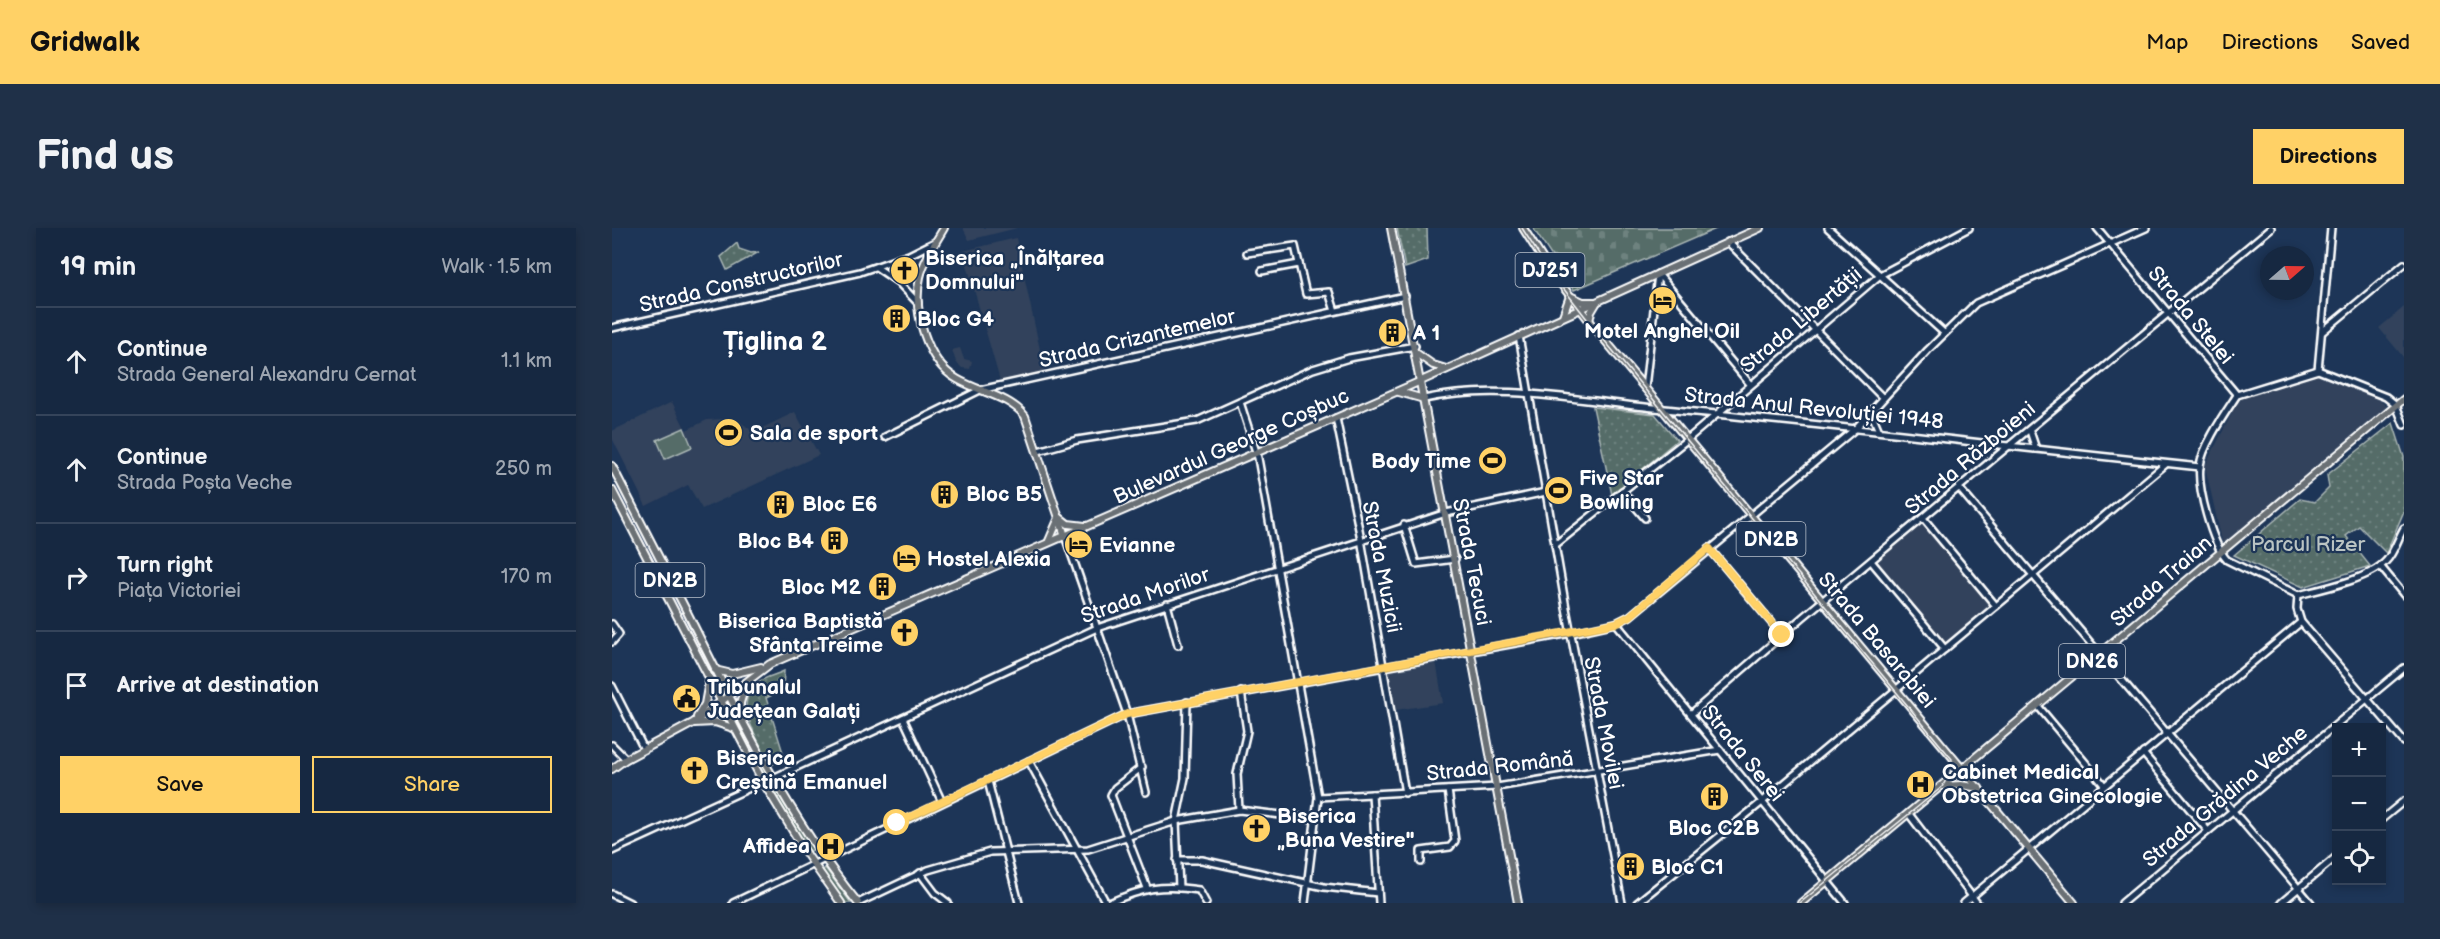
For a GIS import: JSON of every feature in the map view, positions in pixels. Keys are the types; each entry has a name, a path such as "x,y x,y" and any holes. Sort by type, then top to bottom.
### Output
{"main road":[{"path":"944,228 922,270 918,303 927,340 936,359 951,376 1013,404 1021,412 1028,422 1065,536"},
{"name":"Strada Tecuci","path":"1391,228 1518,903"},
{"name":"Strada Basarabiei","path":"1523,228 1589,321 2074,903"},
{"name":"Bulevardul George Coșbuc","path":"612,769 693,723 770,664 1421,381 1760,228"},
{"path":"1562,318 1567,310 1570,296 1583,302 1597,302"},
{"path":"1589,321 1597,302"},
{"path":"1416,353 1433,365 1447,369"},
{"path":"1395,392 1410,393 1424,399"},
{"name":"Strada Traian","path":"1801,903 2404,399"},
{"name":"DN2B","path":"612,466 728,696"},
{"name":"DN2B","path":"612,490 721,702"},
{"path":"1059,517 1068,524 1088,526"},
{"path":"1047,543 1055,532 1059,517"},
{"path":"715,670 732,674 770,664"},
{"path":"693,723 705,704 709,680"},
{"path":"742,723 740,703 747,680"},
{"path":"728,696 773,778 824,858 858,903"},
{"path":"721,702 763,782 813,863 841,903"},
{"path":"693,723 715,722 734,729"},
{"path":"1942,787 1961,785 1979,788"}],"street":[{"path":"1828,228 1944,333"},
{"name":"Strada Libertății","path":"1555,545 1688,438 1880,275 1969,228"},
{"name":"Strada Stelei","path":"2097,228 2237,395"},
{"path":"733,903 1127,714 1616,623 1630,616 1709,548 1855,429 1944,333 1976,303 2146,228"},
{"name":"Strada Războieni","path":"1691,714 1782,635 2030,431 2271,228"},
{"path":"2318,370 2331,228"},
{"name":"Strada Constructorilor","path":"612,328 876,267 916,253 936,241"},
{"path":"1728,242 1883,398"},
{"path":"1247,253 1295,246 1306,294 1329,292 1335,310"},
{"path":"1262,271 1299,264"},
{"path":"2322,332 2404,264"},
{"path":"876,267 898,282 918,303"},
{"path":"1658,274 1750,384"},
{"path":"1645,388 1658,274"},
{"name":"Strada Crizantemelor","path":"885,437 980,390 1405,296"},
{"name":"Strada Movilei","path":"1519,336 1570,633 1622,903"},
{"path":"1038,452 1086,439 1189,423 1324,365 1415,346"},
{"path":"2404,424 2396,405 2371,389 2318,370 2264,384 2237,395 2218,427 2200,467 2212,534 2220,552 2228,560 2298,595 2367,574 2381,567 2389,558 2404,528"},
{"name":"Strada Anul Revoluției 1948","path":"1424,399 1475,390 1529,394 1662,409 1718,412 2200,467"},
{"path":"1240,402 1257,453 1318,797 1305,903"},
{"path":"1871,411 1879,431"},
{"name":"Strada Muzicii","path":"1336,418 1361,539 1405,793"},
{"path":"2030,431 2036,449"},
{"path":"1637,903 1762,802 2166,464"},
{"path":"1959,488 2311,903"},
{"path":"1622,491 1645,518"},
{"name":"Strada Morilor","path":"773,778 1097,628 1404,525 1446,513 1546,492"},
{"path":"1923,518 1996,606"},
{"path":"1404,525 1416,564 1455,559"},
{"path":"1065,536 1127,714 1142,767 1146,792"},
{"path":"1709,548 1782,635"},
{"path":"1872,561 1945,649"},
{"path":"2381,567 2404,595"},
{"path":"2298,595 2297,609 2301,622 2404,742"},
{"path":"1167,604 1178,645"},
{"path":"1964,903 2301,622"},
{"name":"Strada Serei","path":"1616,623 1845,903"},
{"path":"612,624 619,634 612,642"},
{"name":"Strada Grădina Veche","path":"2122,903 2404,668"},
{"path":"612,686 644,749"},
{"path":"1239,810 1237,774 1247,731 1241,692"},
{"path":"1179,888 1176,821 1186,769 1187,702"},
{"path":"2038,706 2104,785"},
{"path":"903,718 942,802"},
{"path":"612,746 626,759"},
{"name":"Strada Română","path":"1318,797 1497,788 1720,750"},
{"path":"2143,753 2208,831"},
{"path":"1029,760 1107,903 1147,888 1199,890 1206,903"},
{"path":"1142,767 1115,788 1111,795 1130,838 1147,888"},
{"path":"988,781 1019,903"},
{"path":"612,851 763,782"},
{"path":"1421,862 1421,852 1449,847 1455,841 1448,790"},
{"path":"1372,794 1379,903"},
{"path":"2386,816 2404,801"},
{"path":"858,903 920,873 975,855 1005,850 1033,852 1088,849 1130,838 1176,821 1239,810 1315,819"},
{"path":"1909,814 1977,903"},
{"path":"1177,860 1202,860 1306,884 1378,893"},
{"path":"2281,903 2332,861"},
{"path":"920,873 935,893 948,903"},
{"path":"612,894 630,903"}],"shaded area":[{"path":"963,228 1017,228 969,240"},
{"path":"1016,238 1045,373 1000,381 963,251"},
{"path":"2404,307 2404,358 2379,328"},
{"path":"960,348 964,359 972,361 970,369 962,368 956,362 952,350"},
{"path":"2313,374 2377,398 2389,408 2223,546 2205,466 2235,407 2244,395"},
{"path":"672,402 686,430 707,420 735,418 754,432 795,412 819,455 702,509 688,485 646,506 612,438 612,431"},
{"path":"1921,521 1993,606 1945,646 1874,562"},
{"path":"1436,661 1443,703 1396,710 1388,669"}],"green space":[{"path":"1397,228 1427,228 1428,260 1405,268"},
{"path":"1533,228 1718,228 1574,290"},
{"path":"737,243 739,249 751,253 759,252 727,270 721,257"},
{"path":"1593,407 1655,414 1677,440 1612,495"},
{"name":"Sala de sport","path":"735,421 741,437 723,445 716,429"},
{"name":"Parcul Rizer","path":"2393,423 2404,457 2404,511 2386,553 2359,526 2346,536 2370,566 2303,587 2234,555 2300,499 2315,502 2329,488 2327,475"},
{"path":"684,428 692,447 665,459 657,440"},
{"path":"784,671 783,690 766,698 785,759 771,765 750,723 746,701 749,691 757,683"},
{"path":"731,707 768,774 766,777 728,709"},
{"path":"770,780 813,849 810,852 766,782"},
{"path":"825,868 851,903 845,903 822,871"}],"tram line":[{"path":"1522,228 1546,266 1594,328 1952,759 1950,773 1942,787 1800,903"}],"place":[{"name":"Biserica „Înălțarea Domnului\"","path":"904,270"},
{"name":"Motel Anghel Oil","path":"1662,300"},
{"name":"Bloc G4","path":"896,319"},
{"name":"A 1","path":"1392,333"},
{"name":"Sala de sport","path":"729,433"},
{"name":"Body Time","path":"1492,461"},
{"name":"Five Star Bowling","path":"1558,490"},
{"name":"Bloc B5","path":"945,494"},
{"name":"Bloc E6","path":"781,504"},
{"name":"Bloc B4","path":"835,541"},
{"name":"Evianne","path":"1078,545"},
{"name":"Hostel Alexia","path":"906,559"},
{"name":"Bloc M2","path":"882,587"},
{"name":"Biserica Baptistă Sfânta Treime","path":"904,633"},
{"name":"Tribunalul Județean Galați","path":"686,699"},
{"name":"Biserica Creștină Emanuel","path":"695,770"},
{"name":"Cabinet Medical Obstetrica Ginecologie","path":"1921,784"},
{"name":"Bloc C2B","path":"1714,797"},
{"name":"Biserica „Buna Vestire\"","path":"1256,828"},
{"name":"Affidea","path":"831,846"},
{"name":"Bloc C1","path":"1630,867"}],"district":[{"name":"Țiglina 2","path":"775,341"}],"route":[{"path":"897,823 1127,714 1616,623 1630,616 1709,548 1782,635"}]}
